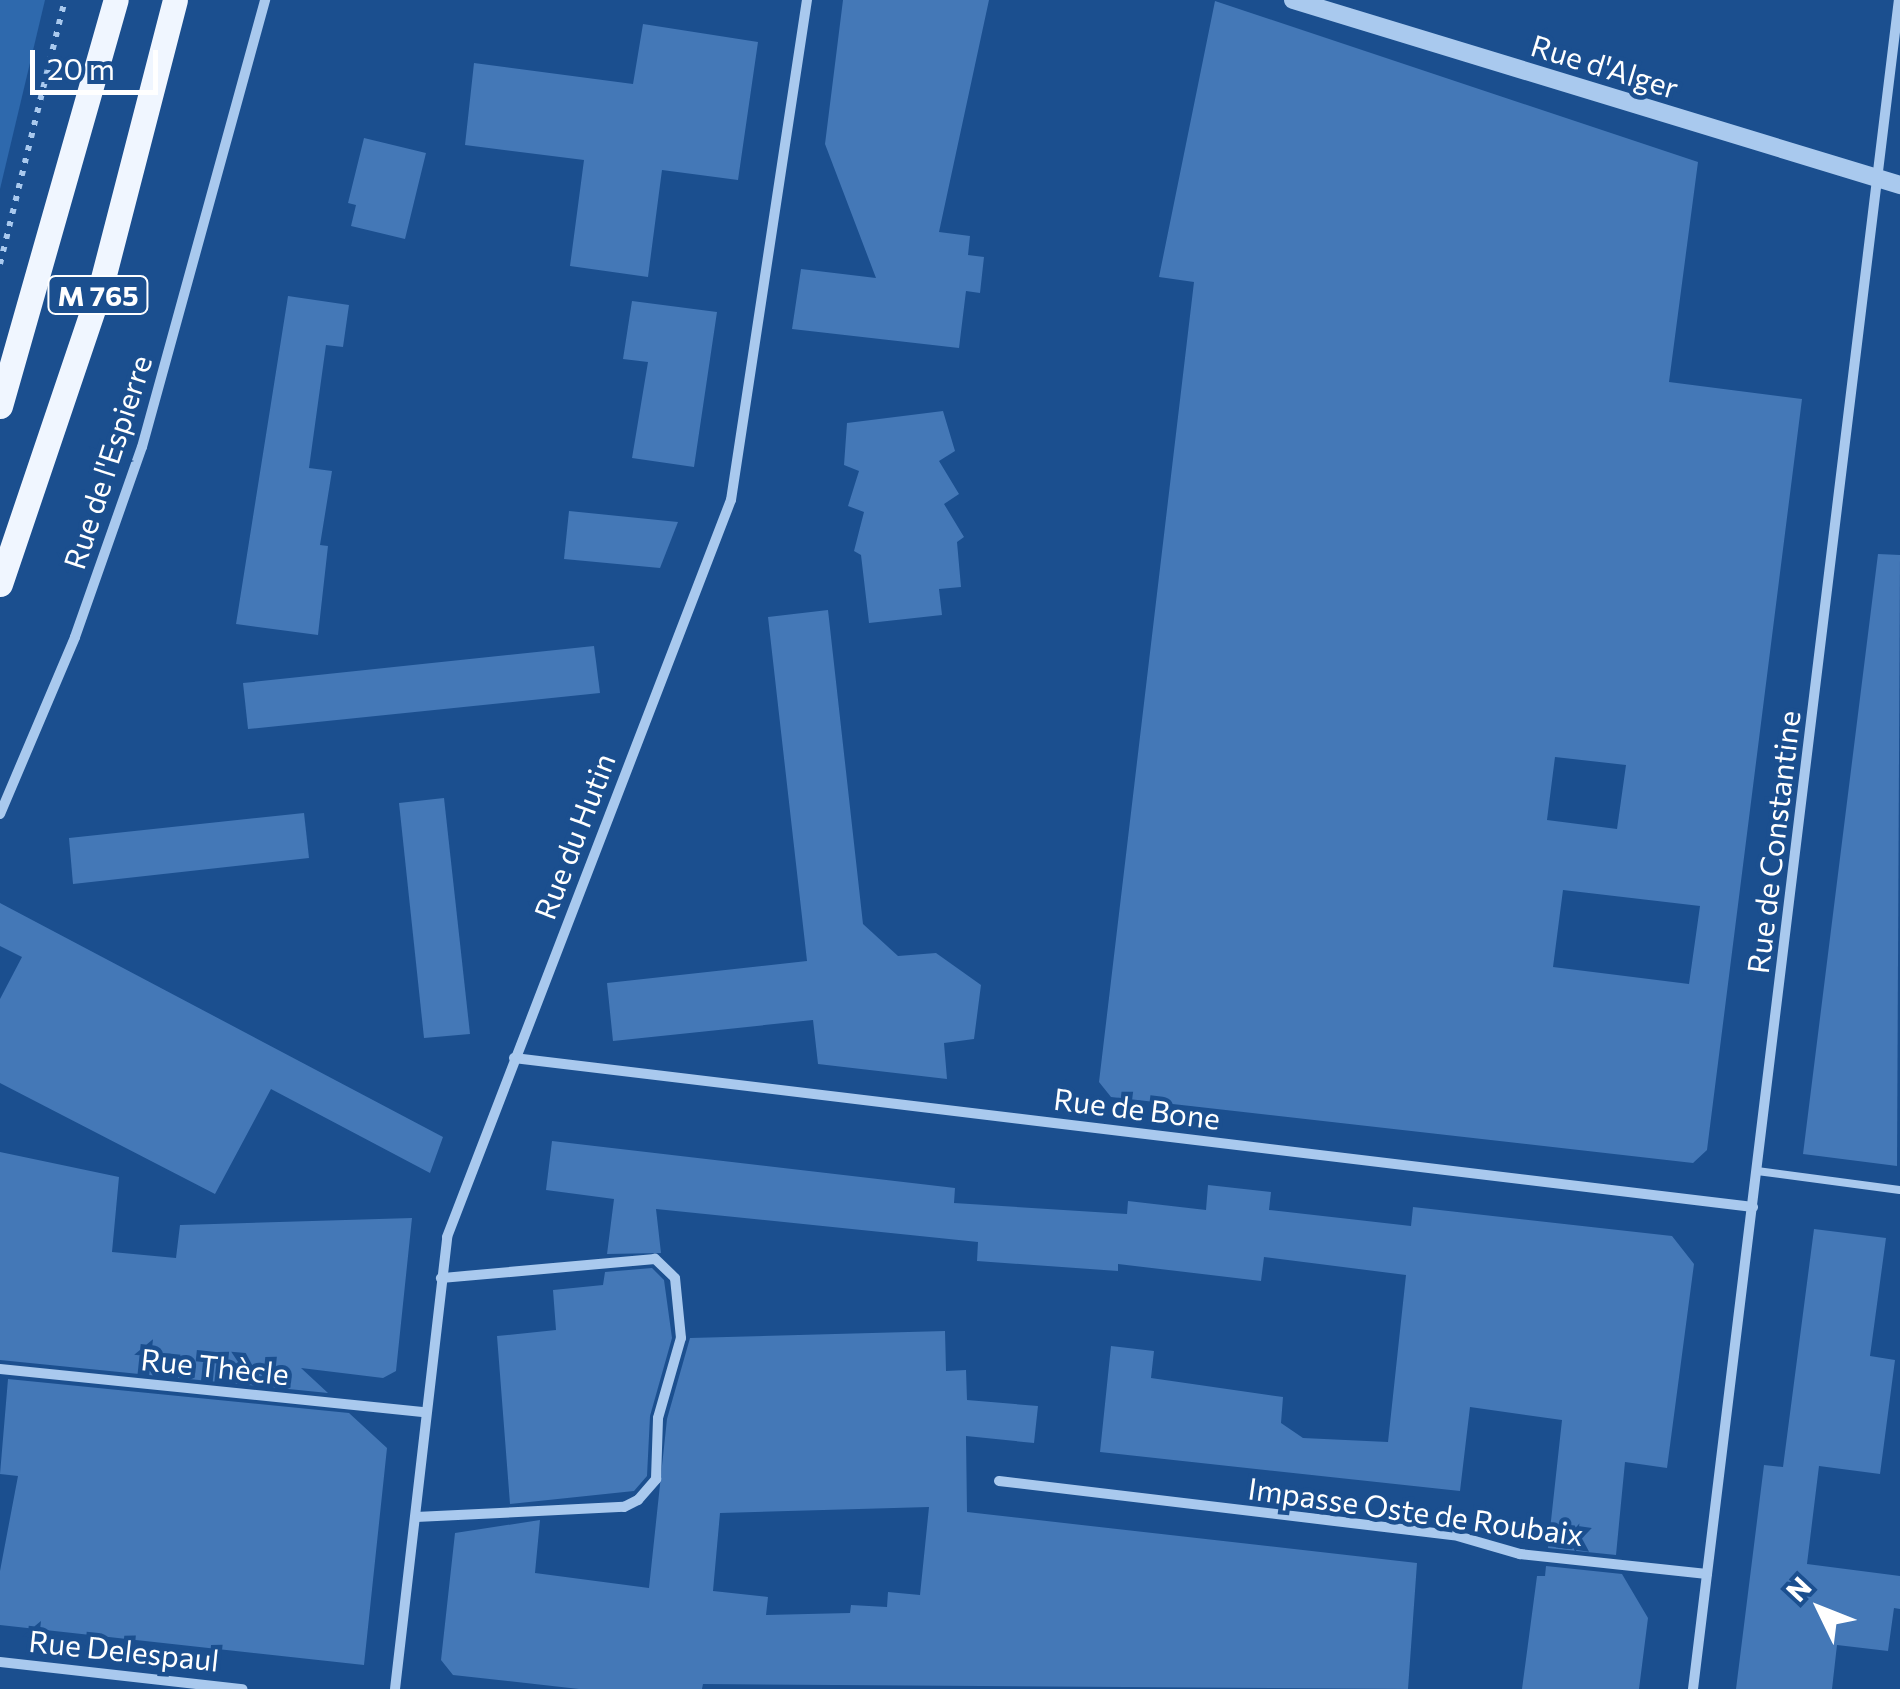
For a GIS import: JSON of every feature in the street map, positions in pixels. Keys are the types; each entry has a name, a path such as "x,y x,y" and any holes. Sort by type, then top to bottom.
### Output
{"main road":[{"name":"M 765","path":"0,406 116,0"},
{"name":"M 765","path":"0,584 101,286 175,0"}],"street":[{"name":"Rue de l'Espierre","path":"0,814 74,637 142,447 265,0"},
{"name":"Rue du Hutin","path":"395,1689 440,1278 468,1166 514,1058 731,500 807,0"},
{"name":"Rue d'Alger","path":"1294,0 1900,186"},
{"name":"Rue de Constantine","path":"1692,1689 1899,5"},
{"name":"Rue de Bone","path":"514,1058 1753,1207"},
{"path":"416,1518 624,1507 638,1500 656,1479 658,1418 681,1338 674,1278 654,1259 440,1278"},
{"name":"Rue Thècle","path":"0,1369 425,1412"},
{"name":"Impasse Oste de Roubaix","path":"999,1482 1454,1536 1520,1554 1707,1574"},
{"name":"Rue Delespaul","path":"0,1662 242,1689"}],"lane":[{"path":"1757,1171 1900,1190"}],"path":[{"path":"0,264 64,0"}],"shaded area":[{"path":"0,0 45,0 0,189"}],"building":[{"path":"843,0 989,0 939,232 970,236 968,255 984,257 980,293 966,291 959,348 792,329 801,269 876,278 825,144"},
{"path":"1215,1 1698,162 1669,382 1802,399 1707,1150 1693,1163 1111,1097 1099,1082 1194,282 1159,277","holes":["1555,757 1626,765 1617,829 1547,820","1563,890 1700,906 1689,984 1553,967"]},
{"path":"643,24 758,42 738,180 662,170 648,277 570,266 584,160 465,145 474,63 633,84"},
{"path":"364,138 426,153 405,239 351,226 356,205 348,203"},
{"path":"288,296 349,305 343,347 326,345 309,468 332,471 320,545 328,546 318,635 236,624"},
{"path":"632,301 717,312 694,467 632,458 648,362 623,359"},
{"path":"943,411 955,451 939,461 959,494 944,504 964,537 957,542 961,587 939,589 942,615 869,623 861,555 854,551 864,512 848,506 859,471 844,465 847,423"},
{"path":"569,511 678,522 660,568 564,559"},
{"path":"1878,554 1900,555 1897,1166 1803,1154"},
{"path":"828,610 863,924 898,956 936,953 981,985 974,1039 944,1043 947,1079 818,1064 813,1020 613,1041 607,983 807,961 768,617"},
{"path":"594,646 600,693 248,729 243,683"},
{"path":"444,798 470,1034 424,1038 399,803"},
{"path":"304,813 309,858 73,884 69,838"},
{"path":"0,903 443,1137 430,1173 271,1089 215,1194 0,1083 0,999 22,957 0,946"},
{"path":"552,1141 955,1188 954,1203 1127,1214 1128,1201 1206,1210 1208,1185 1271,1192 1269,1210 1411,1226 1413,1207 1672,1236 1694,1264 1667,1468 1625,1462 1616,1555 1548,1548 1562,1420 1470,1407 1460,1491 1100,1452 1111,1346 1154,1351 1151,1378 1283,1397 1281,1423 1303,1438 1388,1442 1406,1275 1264,1257 1261,1281 1118,1264 1118,1271 977,1261 978,1242 656,1209 661,1253 607,1254 614,1199 546,1190"},
{"path":"0,1152 119,1177 112,1252 176,1258 180,1225 412,1218 396,1371 383,1378 301,1368 328,1393 0,1360"},
{"path":"1814,1229 1886,1238 1870,1356 1895,1360 1880,1474 1819,1466 1807,1564 1900,1576 1900,1609 1894,1608 1888,1651 1837,1645 1832,1689 1736,1689 1764,1465 1783,1467"},
{"path":"652,1268 664,1280 672,1338 650,1416 647,1476 634,1491 510,1504 497,1336 556,1330 553,1290 603,1285 605,1272"},
{"path":"945,1331 946,1371 966,1370 967,1400 1038,1406 1034,1443 966,1436 967,1512 1417,1563 1408,1689 703,1684 702,1689 579,1689 453,1675 441,1660 455,1533 540,1520 535,1573 649,1588 667,1419 690,1338","holes":["929,1507 920,1595 888,1592 887,1607 851,1605 850,1613 766,1615 768,1597 713,1591 720,1513"]},
{"path":"8,1379 349,1413 387,1448 364,1665 0,1625 0,1571 18,1476 0,1474"},
{"path":"1546,1566 1622,1574 1648,1618 1639,1689 1522,1689 1537,1576 1545,1576"}]}
